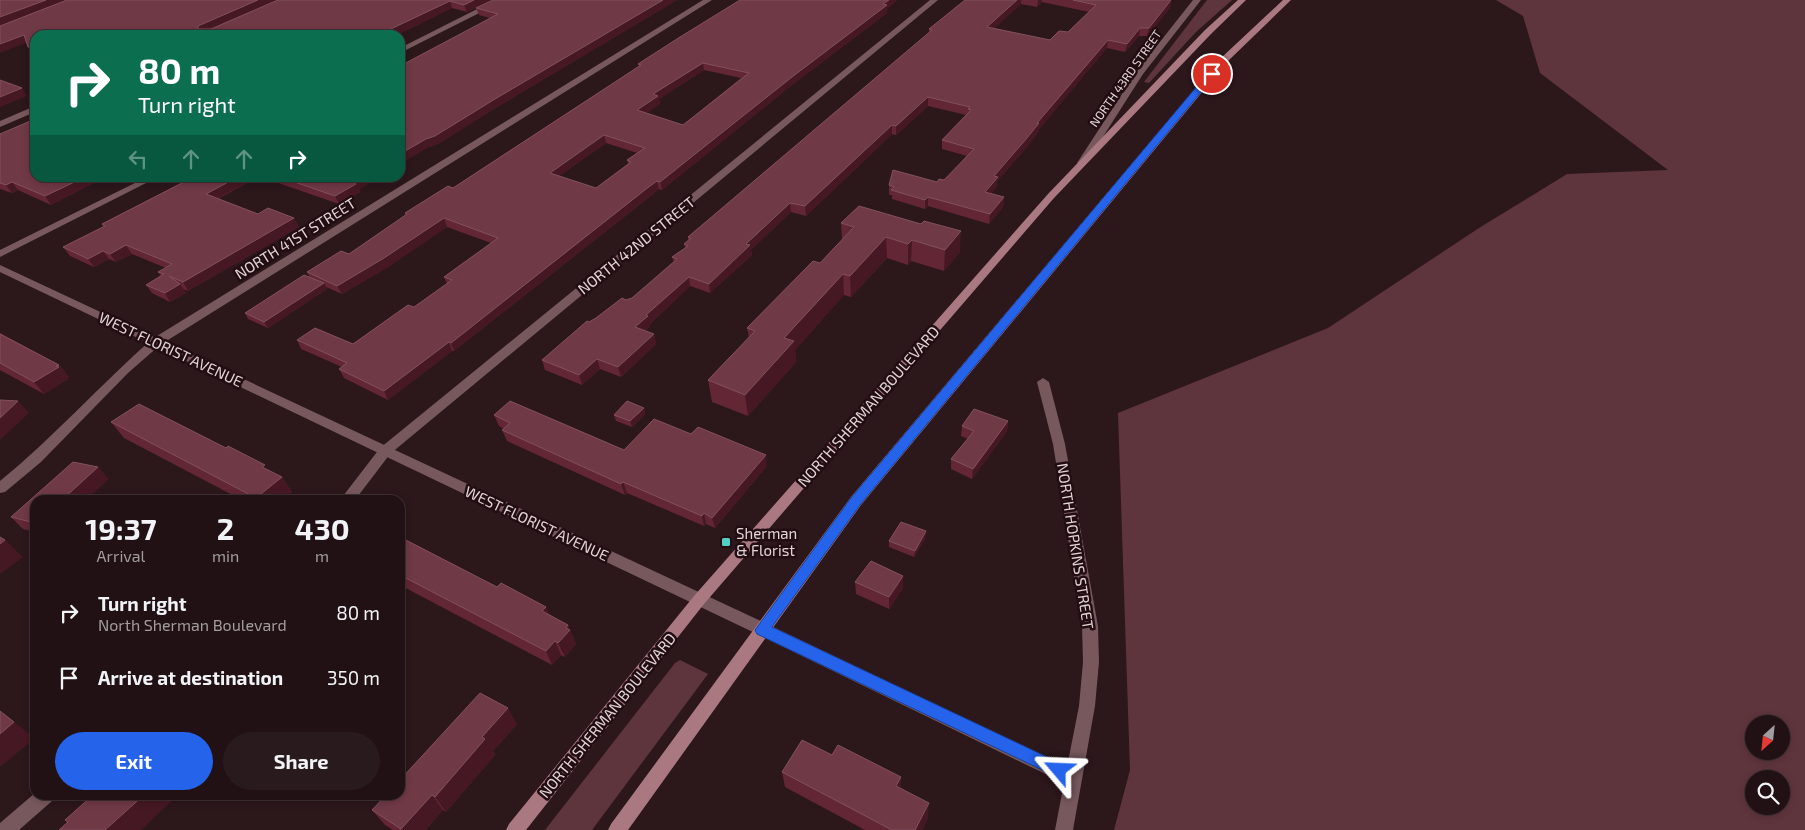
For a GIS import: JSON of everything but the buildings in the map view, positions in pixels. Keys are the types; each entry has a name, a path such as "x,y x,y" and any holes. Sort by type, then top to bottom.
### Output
{"main road":[{"name":"NORTH SHERMAN BOULEVARD","path":"515,830 698,600 1044,203 1076,172 1208,32 1242,0"},
{"path":"617,830 856,501 1224,60 1287,0"}],"street":[{"path":"405,48 501,0"},
{"name":"NORTH 41ST STREET","path":"0,488 36,459 124,370 156,342 708,0"},
{"name":"NORTH 42ND STREET","path":"350,495 385,451 934,0"},
{"name":"NORTH 43RD STREET","path":"1076,172 1140,72 1197,0"},
{"path":"0,124 30,111"},
{"path":"0,254 143,182"},
{"name":"WEST FLORIST AVENUE","path":"0,268 1074,778"},
{"name":"NORTH HOPKINS STREET","path":"1043,382 1059,444 1090,626 1091,662 1087,706 1064,830"},
{"path":"5,830 40,800"}],"shaded area":[{"path":"1207,0 1232,0 1196,32 1149,83 1144,82"},
{"path":"1496,0 1805,0 1805,830 1114,830 1130,770 1118,413 1328,328 1479,228 1567,174 1668,170 1540,73 1523,16"},
{"path":"680,660 708,674 592,830 545,830 675,663"}],"place":[{"name":"Sherman & Florist","path":"726,542"}],"route":[{"path":"1059,770 762,630 782,600 856,501 1212,74"}]}
